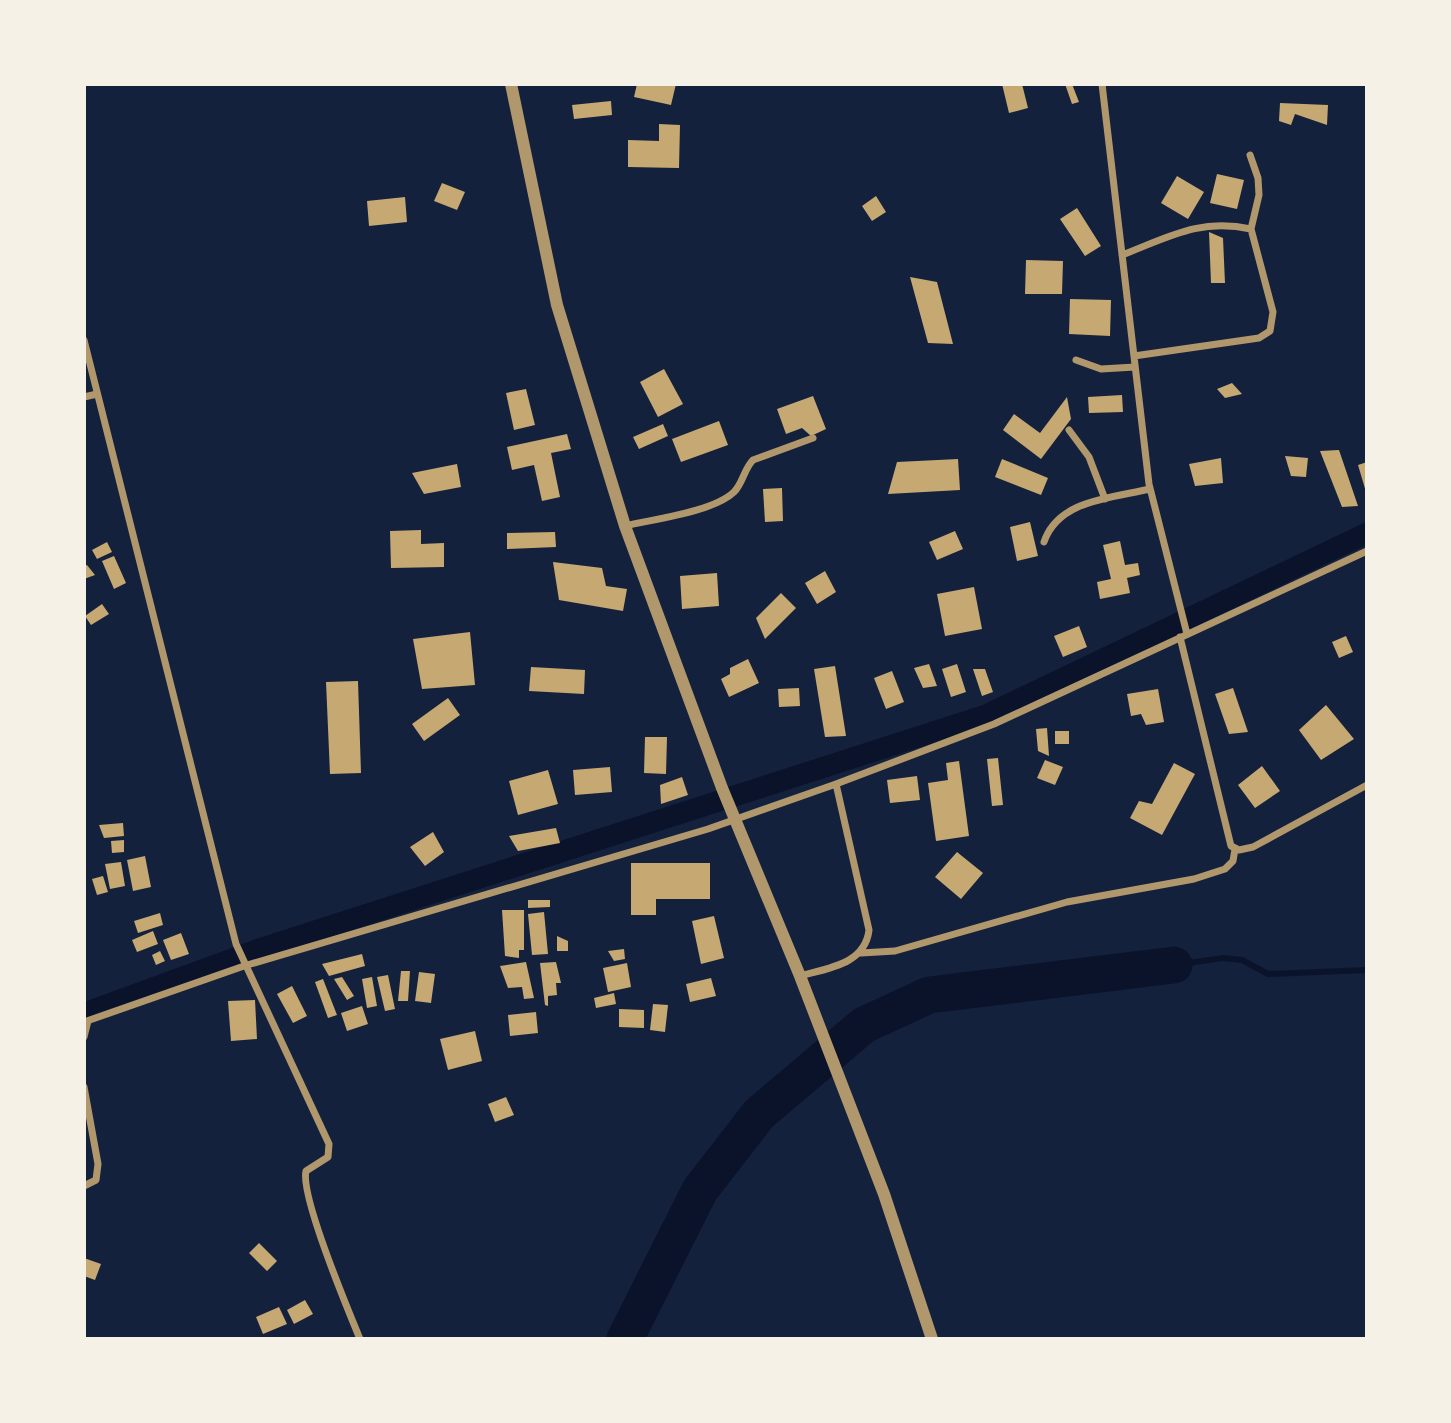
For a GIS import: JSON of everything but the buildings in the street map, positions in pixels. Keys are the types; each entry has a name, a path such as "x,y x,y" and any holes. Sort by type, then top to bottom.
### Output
{"street":[{"path":"511,84 557,305 625,526 722,788 800,976 847,1104 884,1194 932,1339"},
{"path":"800,976 836,965 861,953 895,951 1067,902 1194,879 1225,869 1233,861 1235,849 1227,836 1184,635 1181,607 1150,489 1102,84"},
{"path":"1134,356 1259,338 1270,331 1273,312 1251,229 1259,195 1258,178 1250,155"},
{"path":"1122,255 1179,231 1204,225 1225,223 1251,229"},
{"path":"84,340 236,944 244,966 288,1050 329,1144 327,1157 306,1171 306,1184 327,1253 360,1339"},
{"path":"1076,360 1101,369 1135,368"},
{"path":"84,397 97,394"},
{"path":"1069,430 1089,457 1105,499"},
{"path":"625,526 712,504 736,490 746,466 753,460 813,439"},
{"path":"1044,542 1049,526 1057,517 1071,510 1150,489"},
{"path":"84,1037 86,1022 244,966 735,818 836,784 993,724 1367,551"},
{"path":"836,784 869,930 867,943 861,953"},
{"path":"1235,849 1253,847 1367,785"},
{"path":"84,1087 98,1164 96,1180 84,1186"}],"waterway":[{"path":"84,1013 259,949 986,715 1367,533"},
{"path":"1174,965 1223,958 1242,960 1268,974 1367,970"},
{"path":"625,1339 700,1190 759,1114 864,1025 929,995 1174,965"}]}
